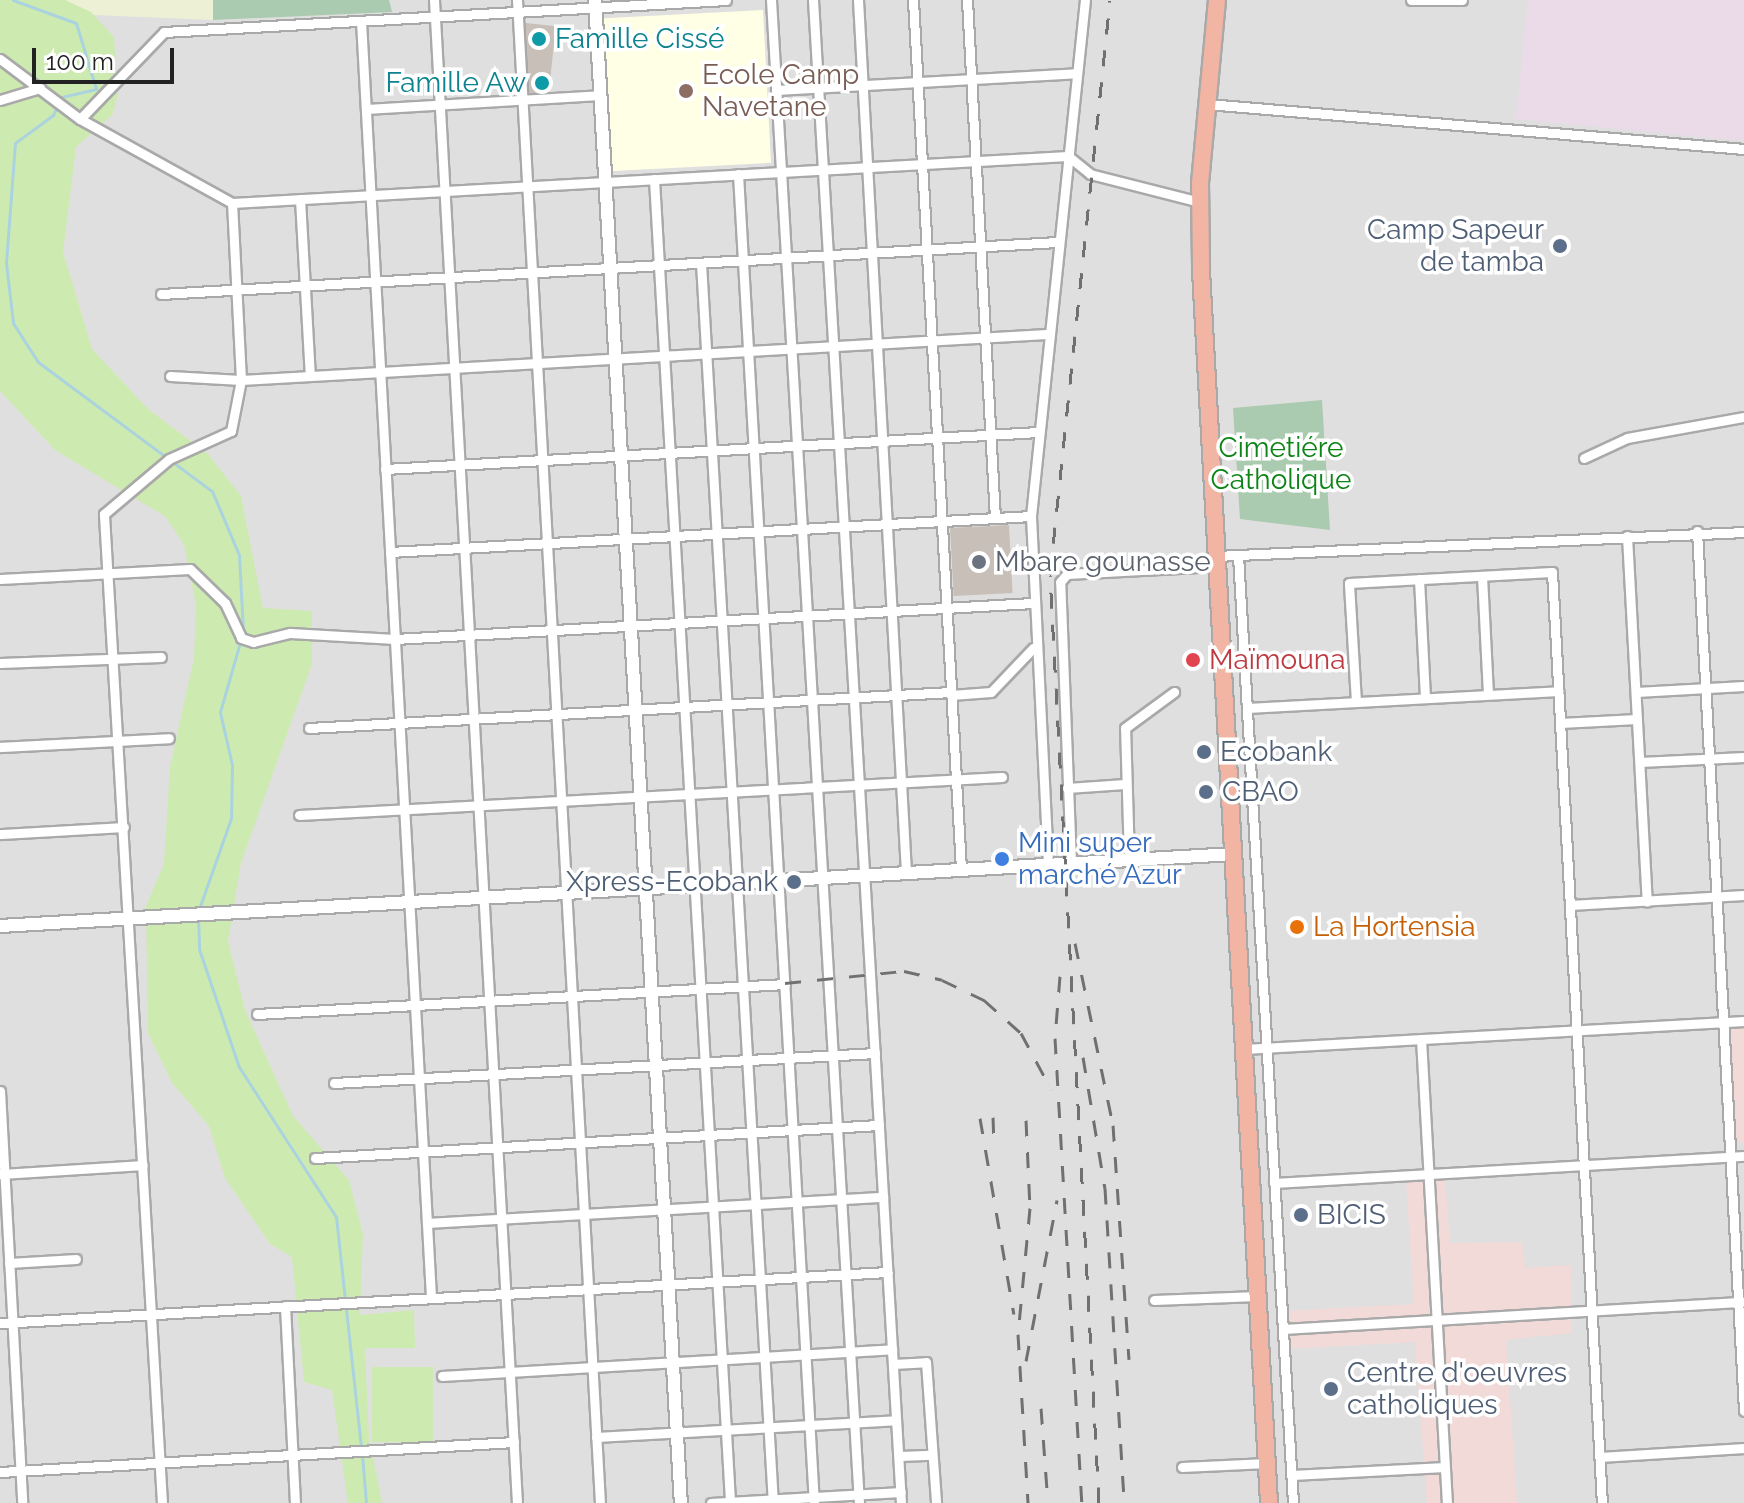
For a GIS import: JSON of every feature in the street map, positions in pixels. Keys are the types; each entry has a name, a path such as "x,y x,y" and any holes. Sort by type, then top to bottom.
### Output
{"highway":[{"path":"1217,0 1200,202 1269,1503"}],"street":[{"path":"434,0 517,1503"},
{"path":"517,0 600,1503"},
{"path":"80,119 164,32 518,12 595,4 726,0"},
{"path":"771,0 859,1499"},
{"path":"711,1503 901,1498 813,0"},
{"path":"858,0 906,872"},
{"path":"913,0 961,869"},
{"path":"967,0 995,518"},
{"path":"1048,864 1033,648 1031,516 1047,334 1085,0"},
{"path":"1411,0 1462,0"},
{"path":"595,4 681,1503"},
{"path":"361,21 431,1298"},
{"path":"0,59 80,119 232,203 1068,156 1090,174 1200,202"},
{"path":"776,90 1077,73"},
{"path":"0,100 40,88"},
{"path":"366,109 600,95"},
{"path":"1207,104 1744,149"},
{"path":"738,174 814,1500"},
{"path":"654,179 730,1502"},
{"path":"300,199 310,376"},
{"path":"162,1503 120,741 109,659 105,573 107,506 169,459 225,438 241,380 232,203"},
{"path":"161,294 1058,242"},
{"path":"701,263 773,1501"},
{"path":"170,376 241,380 1047,334"},
{"path":"1584,458 1627,438 1744,417"},
{"path":"385,469 1039,432"},
{"path":"390,552 1031,516"},
{"path":"1697,531 1730,1157 1741,1302 1744,1411"},
{"path":"1071,863 1060,582 1067,574 1217,561 1238,555 1697,531 1744,532"},
{"path":"1627,536 1647,901"},
{"path":"1238,555 1293,1503"},
{"path":"0,579 190,569 225,603 244,640 290,633 395,639 1033,603"},
{"path":"1356,702 1349,583 1552,572 1602,1503"},
{"path":"1482,576 1488,694"},
{"path":"1419,579 1425,698"},
{"path":"309,728 991,692 1033,648"},
{"path":"0,663 161,657"},
{"path":"1636,692 1744,686"},
{"path":"1247,708 1559,691"},
{"path":"1129,860 1125,784 1127,724 1174,692"},
{"path":"1560,723 1637,719"},
{"path":"0,747 169,738"},
{"path":"1640,762 1744,757"},
{"path":"299,815 1002,777"},
{"path":"1067,788 1125,784"},
{"path":"0,834 124,827"},
{"path":"0,926 1233,854"},
{"path":"1570,905 1744,895"},
{"path":"257,1014 785,984"},
{"path":"1244,1049 1744,1021"},
{"path":"1421,1039 1447,1503"},
{"path":"334,1083 875,1053"},
{"path":"0,1091 2,1174 22,1503"},
{"path":"315,1158 879,1125"},
{"path":"1274,1183 1744,1156"},
{"path":"2,1174 143,1165"},
{"path":"427,1223 883,1197"},
{"path":"9,1263 76,1259"},
{"path":"0,1323 888,1272"},
{"path":"1154,1300 1257,1296"},
{"path":"1283,1329 1741,1302"},
{"path":"285,1306 295,1503"},
{"path":"442,1376 892,1349"},
{"path":"893,1364 926,1362 936,1503"},
{"path":"596,1437 896,1420"},
{"path":"0,1472 514,1442"},
{"path":"1600,1457 1744,1448"},
{"path":"899,1456 932,1455"},
{"path":"1182,1467 1267,1463"},
{"path":"1292,1475 1445,1467"}],"shaded area":[{"path":"0,0 1744,0 1744,1503 0,1503"},
{"path":"0,0 213,0 213,20 0,11"},
{"path":"1528,0 1744,0 1744,141 1516,119"},
{"name":"Ecole Camp Navetane","path":"763,10 771,163 608,171 600,19"},
{"path":"1744,1028 1744,1142 1736,1143 1729,1029"},
{"path":"1445,1176 1450,1243 1522,1242 1525,1268 1571,1265 1572,1333 1506,1340 1517,1503 1427,1503 1415,1342 1289,1349 1286,1311 1414,1304 1406,1179"}],"green space":[{"path":"0,0 65,0 91,12 114,37 118,95 112,115 76,147 63,252 92,349 148,409 208,454 241,496 263,608 312,611 312,664 241,863 228,941 245,1010 293,1116 349,1180 363,1234 360,1315 414,1310 415,1348 365,1348 369,1438 382,1503 348,1503 332,1390 304,1382 292,1257 270,1244 225,1178 209,1126 172,1083 148,1033 146,906 164,864 170,767 194,658 196,604 184,545 166,517 55,450 0,391"},
{"path":"213,0 389,0 392,12 213,20"},
{"name":"Cimetiére Catholique","path":"1322,400 1330,530 1240,519 1233,408"},
{"path":"372,1367 433,1367 433,1442 372,1442"}],"building":[{"path":"526,23 556,26 549,95 519,92"},
{"name":"Mbare gounasse","path":"1009,525 1013,593 954,596 950,528"}],"waterway":[{"path":"13,0 76,23 96,89 61,97 53,115 15,143 6,263 13,323 38,362 212,491 239,555 243,632"},
{"path":"199,909 231,818 232,765 220,712 241,639"},
{"path":"198,916 199,949 239,1067 336,1217 361,1447"},
{"path":"362,1455 366,1503"}],"railway":[{"path":"1099,1503 1050,575 1110,0"},
{"path":"1075,943 1113,1125 1129,1359"},
{"path":"785,983 904,971 942,980 984,1000 1021,1033 1051,1089"},
{"path":"1060,976 1055,1038 1082,1503"},
{"path":"1083,1057 1105,1188 1124,1503"},
{"path":"993,1117 994,1148"},
{"path":"980,1118 1014,1314"},
{"path":"1026,1120 1030,1208 1018,1334 1028,1503"},
{"path":"1026,1361 1057,1200"},
{"path":"1041,1408 1048,1503"}],"place":[{"name":"Famille Cissé","path":"539,39"},
{"name":"Famille Aw","path":"542,83"},
{"name":"Ecole Camp Navetane","path":"686,91"},
{"name":"Camp Sapeur de tamba","path":"1560,246"},
{"name":"Mbare gounasse","path":"979,562"},
{"name":"Maïmouna","path":"1193,660"},
{"name":"Ecobank","path":"1204,752"},
{"name":"CBAO","path":"1206,792"},
{"name":"Mini super marché Azur","path":"1002,859"},
{"name":"Xpress-Ecobank","path":"794,882"},
{"name":"La Hortensia","path":"1297,927"},
{"name":"BICIS","path":"1301,1215"},
{"name":"Centre d'oeuvres catholiques","path":"1331,1389"}]}
